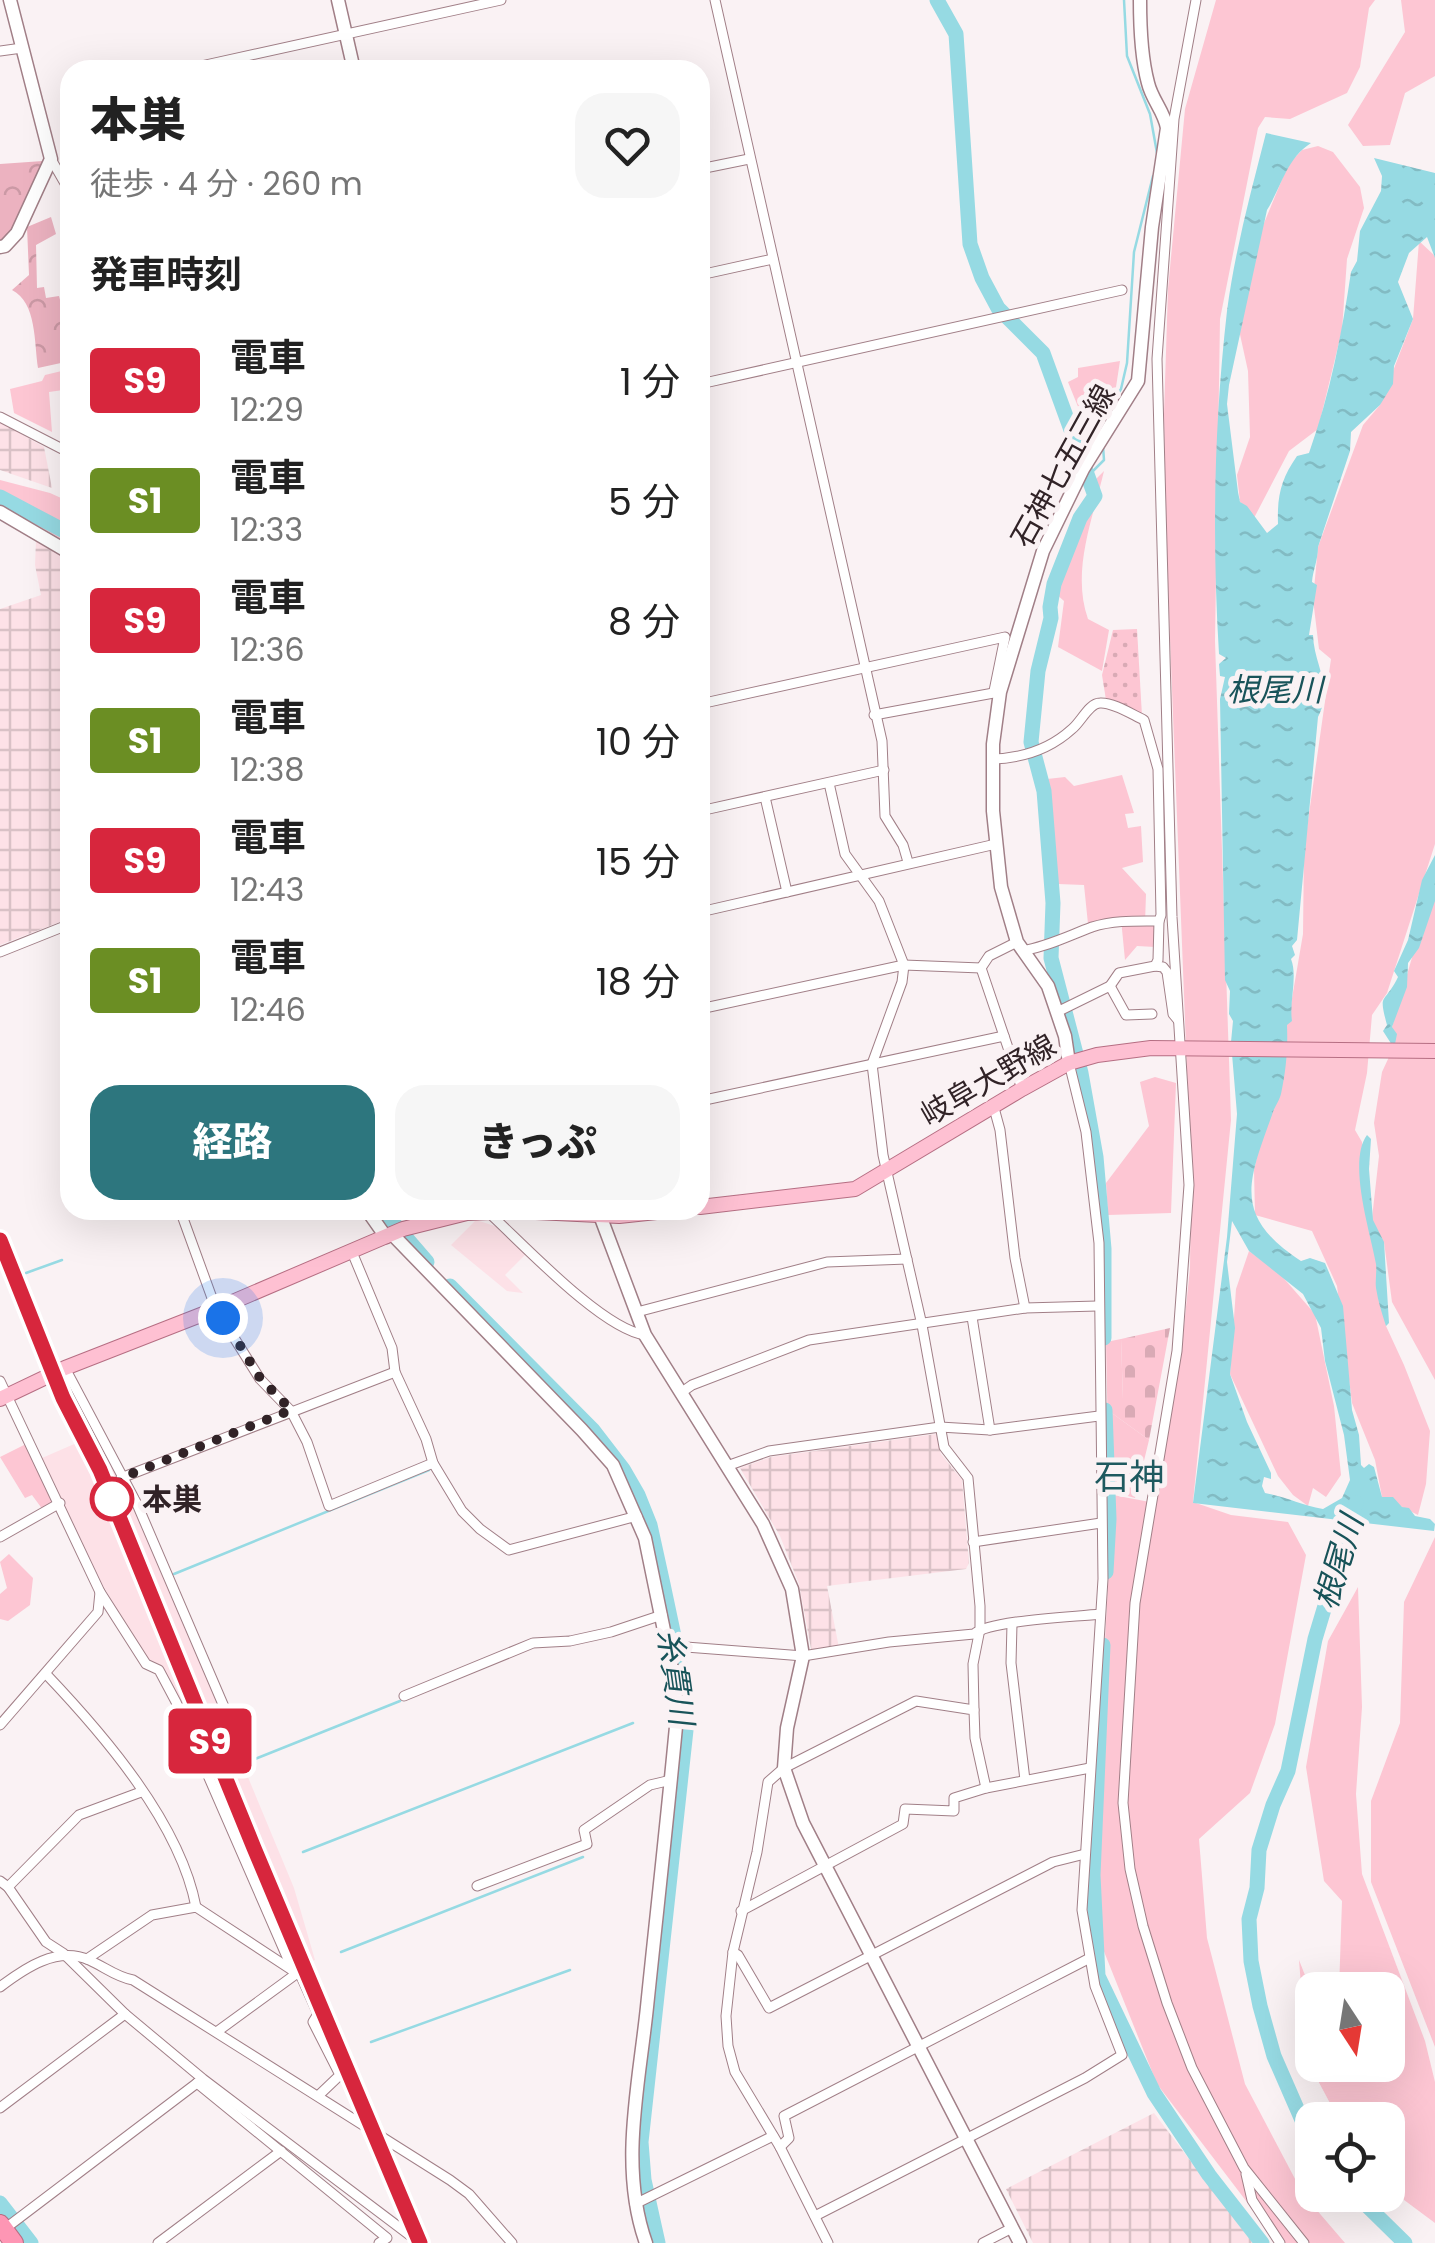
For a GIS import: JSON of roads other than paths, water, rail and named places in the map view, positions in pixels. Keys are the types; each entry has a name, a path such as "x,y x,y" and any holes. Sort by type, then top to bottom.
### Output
{"main road":[{"name":"岐阜大野線","path":"710,1207 854,1189 1075,1061 1118,1051 1435,1051"},
{"path":"3,1397 65,1368 430,1220"}],"street":[{"path":"10,0 51,159 60,166"},
{"path":"338,0 352,60"},
{"path":"230,60 502,0"},
{"path":"715,0 882,741 885,816 903,845 908,862"},
{"name":"石神七五三線","path":"1075,1061 1062,1011 1019,947 1001,887 993,759 997,692 1043,550 1084,469 1138,381 1152,226 1167,128 1164,112 1148,86 1140,0"},
{"path":"1196,0 1174,119 1157,359 1172,918 1180,1022 1186,1049 1189,1185 1177,1352 1135,1603 1122,1803 1130,1869 1160,1986 1192,2068 1244,2168 1304,2243"},
{"path":"0,51 22,48"},
{"path":"0,247 17,233 51,159"},
{"path":"710,167 750,159"},
{"path":"710,274 773,259"},
{"path":"710,382 1122,290"},
{"path":"0,416 60,448"},
{"path":"0,512 60,547"},
{"path":"710,702 1004,637 997,692 874,716"},
{"path":"993,759 1019,758 1042,750 1073,729 1094,704 1103,702 1144,720 1158,769 1161,916 1155,966"},
{"path":"710,809 884,770"},
{"path":"829,783 845,854 887,918 904,964 902,982 872,1064 887,1172 922,1325 944,1448 968,1478 980,1629 973,1664 975,1738 986,1788"},
{"path":"765,796 787,892"},
{"path":"710,910 996,844"},
{"path":"981,968 989,956 1066,940 1103,924 1159,921"},
{"path":"0,952 60,929"},
{"path":"710,1007 904,964 981,968"},
{"path":"1062,1011 1110,986 1120,973 1155,966 1167,972 1174,1014 1180,1022"},
{"path":"981,968 1022,1089"},
{"path":"1110,986 1126,1015 1152,1014"},
{"path":"710,1099 1004,1036"},
{"path":"815,2216 1122,2055 1094,1986 1082,1910 1100,1614 1101,1523 1096,1224 1075,1061"},
{"path":"994,1108 1024,1308"},
{"path":"184,1220 216,1309 260,1378 291,1410 330,1506 433,1463"},
{"path":"375,1220 606,1455 645,1538 662,1615 675,1649 678,1716 635,2091 632,2176 643,2200 646,2243"},
{"path":"497,1220 591,1306 632,1334 645,1335"},
{"path":"601,1220 645,1335 782,1562 800,1620 803,1656 784,1768 803,1823 1020,2243"},
{"path":"352,1252 433,1463 462,1510 480,1529 510,1550 637,1516"},
{"path":"636,1312 826,1262 907,1258"},
{"path":"682,1392 810,1340 1024,1308 1097,1306"},
{"path":"972,1316 990,1430"},
{"path":"65,1368 138,1504 246,1758"},
{"path":"121,1478 395,1372"},
{"path":"0,1381 3,1397 60,1503 100,1592 146,1664 158,1670 176,1702 295,1974"},
{"path":"727,1466 768,1452 940,1427 990,1430 1100,1416"},
{"path":"0,1537 60,1503"},
{"path":"973,1542 1101,1523"},
{"path":"0,1725 98,1612 100,1592"},
{"path":"675,1649 803,1656 1100,1614"},
{"path":"404,1696 533,1643 570,1641 612,1632 662,1615"},
{"path":"1012,1624 1011,1664 1026,1780"},
{"path":"46,1674 98,1732 165,1826 196,1907 301,1976 318,2014 313,2022 340,2075 318,2096"},
{"path":"828,2243 780,2147 735,2072 726,2030 733,1952 757,1852 763,1798 768,1782 784,1768 916,1701 974,1710"},
{"path":"741,1911 903,1824 904,1809 954,1811 954,1798 1090,1768"},
{"path":"477,1886 587,1844 584,1830 650,1785 671,1780"},
{"path":"141,1792 78,1815 4,1884 46,1942 63,1953 125,2014 281,2152 387,2238 379,2243"},
{"path":"733,1952 770,2008 1052,1862 1085,1854"},
{"path":"87,1959 152,1915 196,1907"},
{"path":"0,1986 28,1966 63,1953 87,1959 116,1976 133,1980 468,2194 512,2243"},
{"path":"780,2147 789,2138 784,2116 1088,1959"},
{"path":"218,2031 295,1974"},
{"path":"0,2108 125,2014"},
{"path":"200,2081 420,2243"},
{"path":"4,2232 200,2081"},
{"path":"643,2200 773,2136"},
{"path":"158,2243 281,2152"},
{"path":"1244,2168 1252,2200 1280,2243"},
{"path":"983,2243 1012,2228"}],"water":[{"path":"1266,133 1311,143 1290,165 1267,210 1229,385 1227,404 1240,502 1267,533 1278,524 1279,496 1287,472 1297,456 1309,453 1323,408 1351,272 1357,261 1360,231 1381,191 1382,176 1374,158 1435,173 1435,258 1427,237 1409,253 1398,282 1413,319 1394,366 1393,384 1380,405 1351,432 1350,451 1318,547 1309,635 1313,635 1324,695 1318,717 1297,940 1292,946 1292,1021 1287,1025 1281,1094 1252,1179 1255,1213 1264,1229 1301,1261 1310,1258 1325,1263 1343,1306 1361,1465 1374,1467 1382,1497 1393,1497 1415,1516 1430,1519 1435,1524 1434,1531 1193,1503 1227,1237 1237,1114 1233,1021 1225,980 1220,699 1225,677 1220,676 1219,664 1226,658 1219,654 1217,611 1217,439 1230,288","holes":["1232,1221 1249,1251 1303,1294 1321,1328 1350,1480 1342,1498 1323,1509 1265,1493 1262,1486 1264,1477 1271,1479 1271,1473 1230,1374 1235,1328 1227,1262"]},
{"path":"1435,855 1435,901 1419,948 1408,963 1407,987 1392,1027 1397,1034 1392,1045 1383,1031 1387,1025 1383,1003 1398,977 1394,971 1408,940 1422,880"},
{"path":"1367,1135 1371,1139 1373,1220 1384,1242 1389,1323 1386,1326 1377,1293 1376,1264 1360,1180 1361,1147"}],"waterway":[{"path":"937,0 956,34 970,244 998,308 1043,353 1095,496 1080,518 1054,584 1051,618 1038,671 1031,742 1044,791 1053,903 1051,958 1081,1073 1096,1157 1104,1249 1104,1338"},
{"path":"1124,0 1127,56 1150,114 1157,153"},
{"path":"1101,428 1100,421 1121,389 1127,363 1134,252 1153,176"},
{"path":"1090,474 1104,460 1103,446"},
{"name":"糸貫川","path":"0,497 60,529"},
{"name":"糸貫川","path":"391,1220 427,1262"},
{"path":"26,1273 62,1260"},
{"name":"糸貫川","path":"450,1286 593,1430 623,1469 650,1525 663,1584 685,1688 687,1721 641,2142 644,2180 658,2243"},
{"path":"1105,1410 1109,1519 1106,1572"},
{"path":"174,1574 429,1470"},
{"name":"根尾川","path":"1295,2104 1274,2056 1260,2006 1251,1961 1249,1919 1257,1888 1259,1850 1288,1771 1315,1639 1356,1503"},
{"path":"1103,1645 1093,1875 1098,1976 1154,2093 1209,2175 1262,2243"},
{"path":"255,1759 400,1701"},
{"path":"303,1852 633,1723"},
{"path":"341,1952 583,1857"},
{"path":"371,2042 570,1970"},
{"path":"0,2203 31,2243"},
{"name":"根尾川","path":"1373,2212 1405,2243"}],"railway":[{"path":"0,1240 63,1398 100,1470 420,2243"}],"train":[{"name":"S9","path":"0,1240 63,1398 100,1470 420,2243"}],"place":[{"name":"本巣","path":"112,1499"}],"district":[{"name":"石神","path":"1129,1476"}]}
